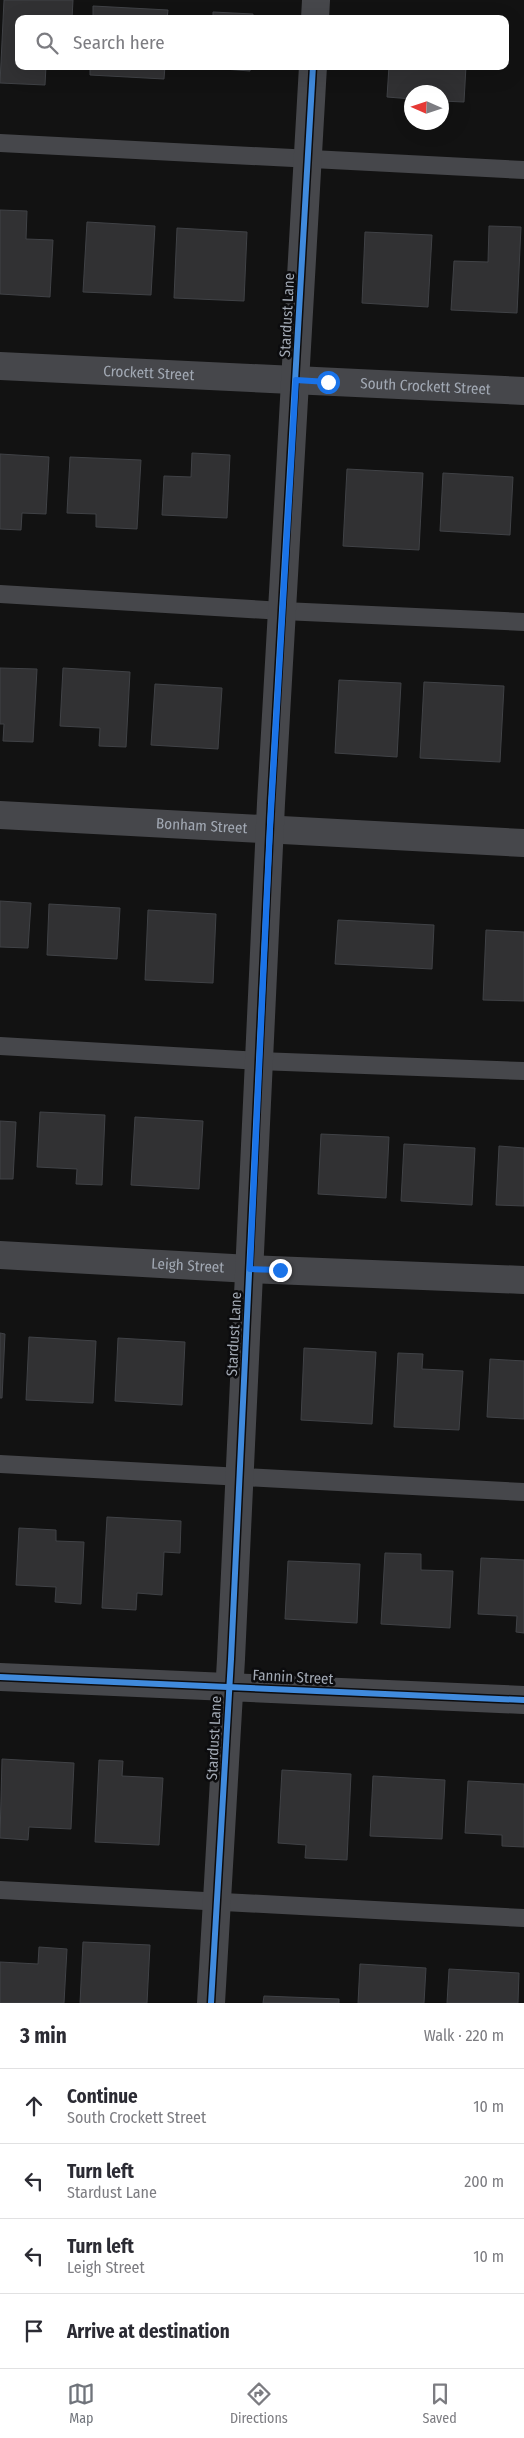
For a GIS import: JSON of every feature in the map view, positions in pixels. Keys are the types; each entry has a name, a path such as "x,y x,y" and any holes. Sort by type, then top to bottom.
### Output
{"street":[{"path":"315,15 316,0"},
{"name":"Stardust Lane","path":"211,2003 240,1476 270,829 313,70"},
{"name":"Crockett Street","path":"0,366 296,380"},
{"name":"South Crockett Street","path":"296,380 524,391"},
{"name":"Bonham Street","path":"0,814 524,843"},
{"name":"Leigh Street","path":"0,1255 250,1269 524,1280"},
{"name":"Fannin Street","path":"0,1677 524,1700"}],"lane":[{"path":"0,143 524,170"},
{"path":"0,594 283,611 524,622"},
{"path":"0,1046 259,1061 524,1071"},
{"path":"0,1464 524,1492"},
{"path":"0,1890 524,1918"}],"building":[{"path":"4,0 73,0 72,15 15,15 15,70 46,70 45,85 0,83"},
{"path":"93,6 168,10 167,15 93,15"},
{"path":"213,12 253,14 253,15 213,15"},
{"path":"90,70 165,70 164,79 90,75"},
{"path":"389,70 466,70 464,102 449,101 449,85 404,85 404,98 387,97"},
{"path":"0,210 27,211 26,239 53,240 50,297 0,294"},
{"path":"87,222 155,226 151,295 83,292"},
{"path":"489,226 521,227 517,313 451,310 454,261 488,262"},
{"path":"177,228 247,232 244,301 174,298"},
{"path":"365,232 432,235 428,307 362,303"},
{"path":"192,453 230,455 227,518 162,515 164,476 191,477"},
{"path":"0,454 49,457 46,514 22,513 21,530 0,529"},
{"path":"70,457 141,460 137,529 96,527 96,514 67,513"},
{"path":"347,469 423,473 419,550 343,546"},
{"path":"443,473 513,477 510,535 440,531"},
{"path":"0,668 37,669 33,742 3,741 4,724 0,724"},
{"path":"63,668 130,672 126,747 99,746 100,728 60,726"},
{"path":"339,680 401,683 397,757 335,753"},
{"path":"424,682 504,686 500,762 420,758"},
{"path":"155,684 222,688 218,749 151,745"},
{"path":"0,901 31,903 28,948 0,947"},
{"path":"49,904 120,908 117,959 47,955"},
{"path":"148,910 216,914 213,983 145,980"},
{"path":"338,920 434,925 432,969 335,964"},
{"path":"486,930 524,932 524,1001 483,1000"},
{"path":"40,1112 105,1115 102,1185 76,1184 77,1169 37,1167"},
{"path":"135,1117 203,1121 199,1189 131,1185"},
{"path":"0,1121 16,1122 13,1179 0,1179"},
{"path":"321,1134 389,1137 386,1198 318,1194"},
{"path":"404,1144 475,1148 472,1205 401,1201"},
{"path":"499,1146 524,1148 524,1206 496,1205"},
{"path":"0,1333 5,1334 2,1398 0,1398"},
{"path":"29,1337 96,1341 93,1403 26,1400"},
{"path":"118,1338 185,1342 182,1405 115,1401"},
{"path":"304,1348 376,1352 372,1424 301,1420"},
{"path":"398,1353 423,1354 422,1369 463,1371 459,1430 394,1427"},
{"path":"490,1359 524,1361 524,1419 487,1417"},
{"path":"107,1517 181,1521 180,1553 164,1552 162,1595 137,1593 136,1610 102,1608"},
{"path":"19,1528 56,1530 56,1541 84,1542 81,1604 55,1602 56,1587 16,1585"},
{"path":"385,1553 421,1554 421,1570 453,1571 450,1628 381,1624"},
{"path":"481,1558 524,1560 524,1633 516,1632 517,1616 478,1614"},
{"path":"288,1561 360,1564 357,1623 285,1619"},
{"path":"2,1759 74,1763 71,1829 29,1827 28,1840 0,1838"},
{"path":"99,1760 123,1761 122,1776 163,1778 159,1845 95,1842"},
{"path":"282,1770 351,1774 347,1860 305,1858 306,1845 278,1843"},
{"path":"373,1776 445,1780 442,1839 370,1836"},
{"path":"468,1781 524,1784 524,1847 502,1846 502,1835 465,1833"},
{"path":"83,1942 150,1945 147,2003 80,2003"},
{"path":"39,1947 67,1949 64,2003 0,2003 0,1962 38,1964"},
{"path":"360,1964 426,1968 424,2003 358,2003"},
{"path":"449,1969 519,1973 518,2003 447,2003"},
{"path":"264,1996 339,1999 339,2003 263,2003"}],"cycle path":[{"path":"211,2003 231,1659 271,803 313,70"},
{"path":"0,1677 524,1700"}],"route":[{"path":"280,1270 250,1269 271,803 296,380 328,382"}]}
